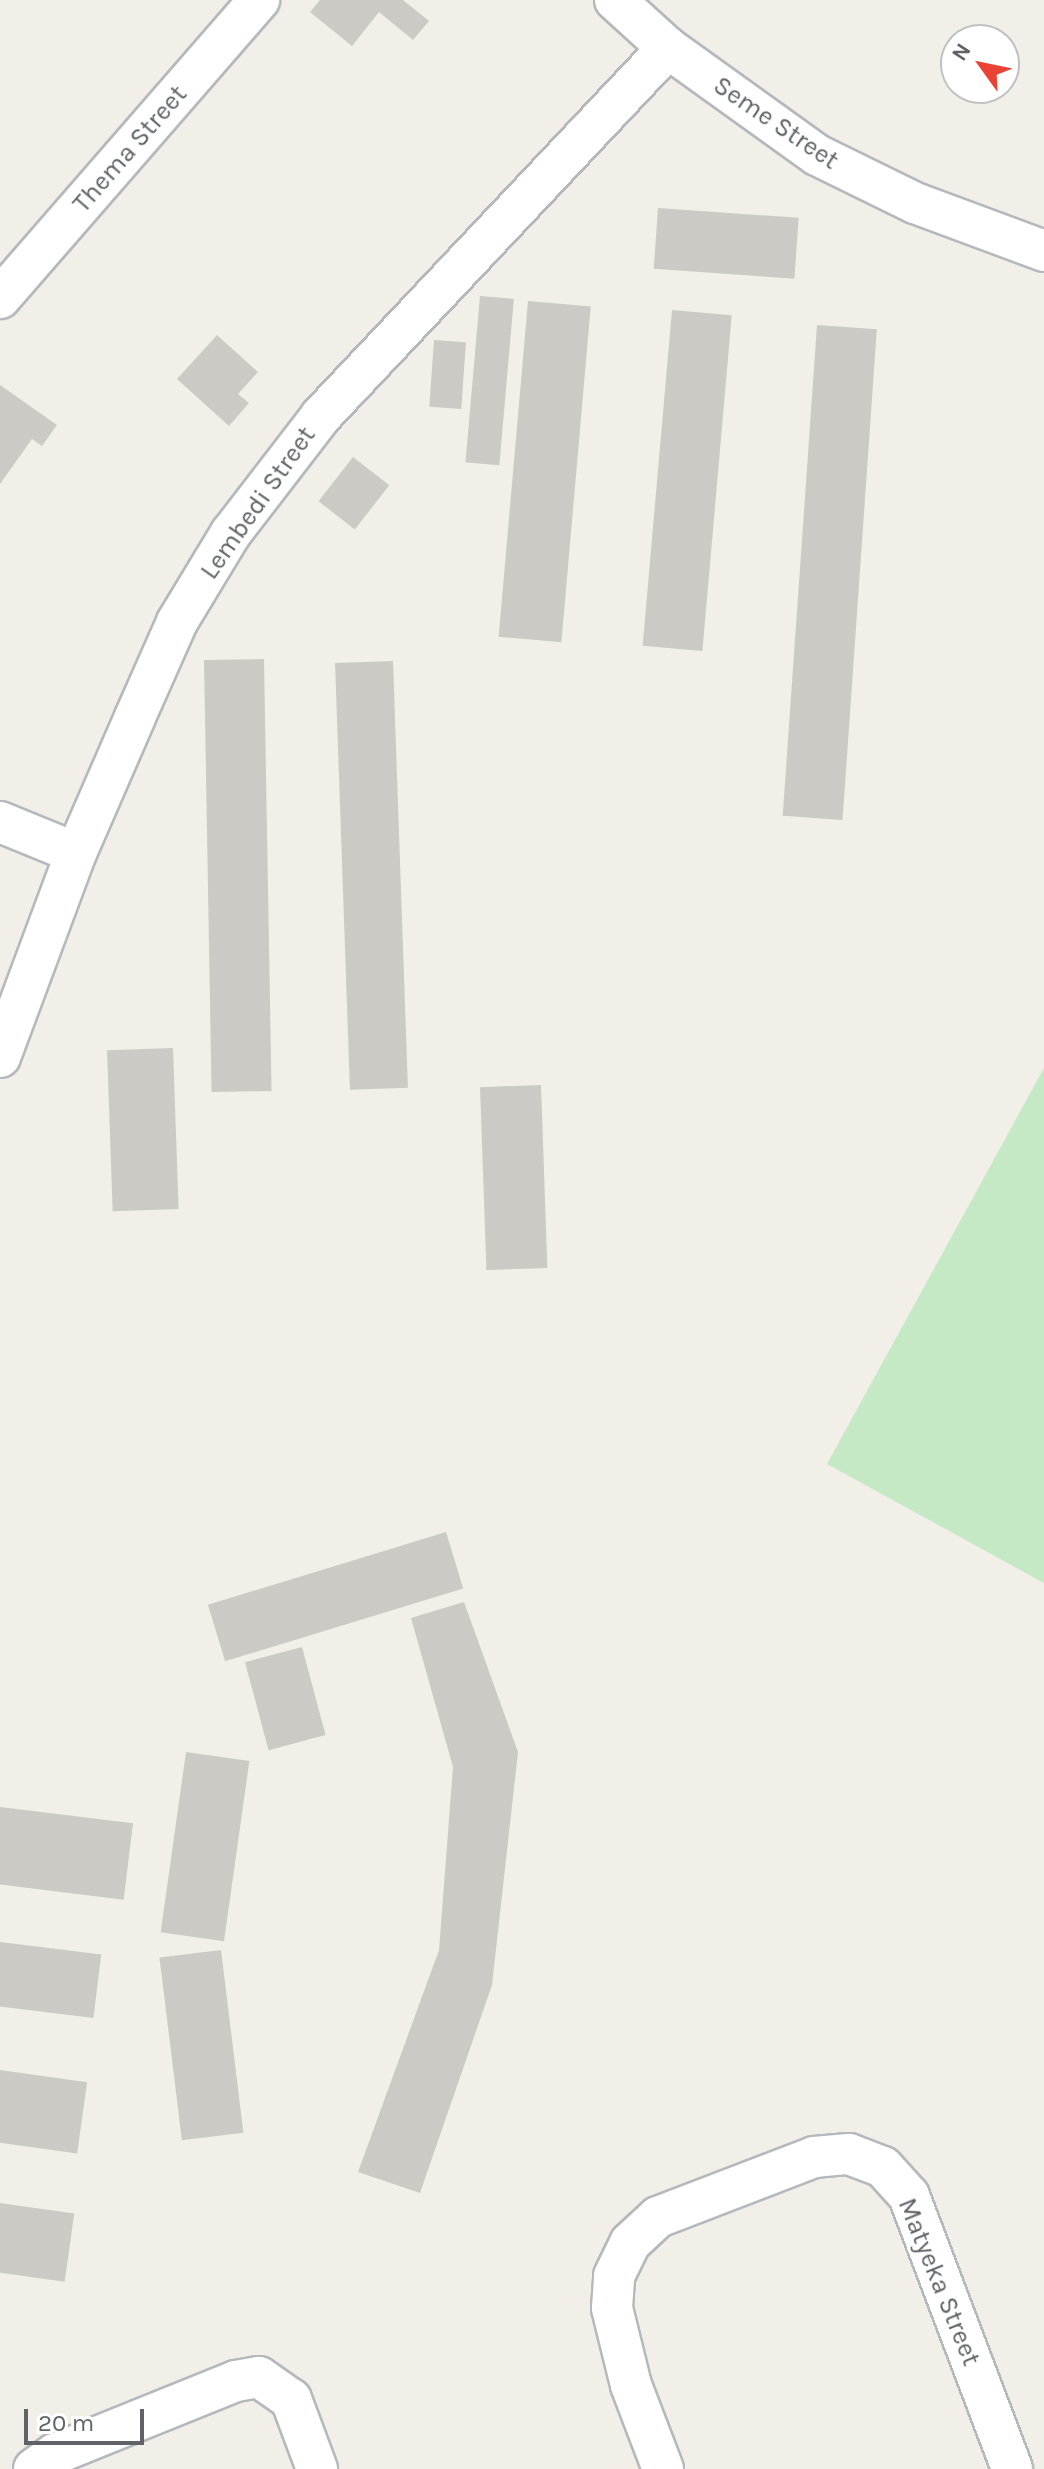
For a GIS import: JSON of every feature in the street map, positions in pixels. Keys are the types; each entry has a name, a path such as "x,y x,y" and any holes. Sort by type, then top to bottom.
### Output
{"street":[{"name":"Thema Street","path":"0,298 259,0"},
{"name":"Seme Street","path":"615,0 668,48 817,155 915,203 1044,251"},
{"name":"Lembedi Street","path":"0,1057 76,853 177,622 274,472 668,48"},
{"path":"0,822 76,853"},
{"name":"Matyeka Street","path":"663,2469 619,2342 612,2308 619,2265 630,2243 658,2217 814,2157 849,2154 883,2167 909,2196 1012,2469"},
{"path":"34,2469 55,2454 236,2381 259,2377 291,2399 317,2469"}],"green space":[{"path":"1044,1068 1044,1583 827,1464"}],"building":[{"path":"320,0 403,0 429,21 413,40 379,12 352,46 310,12"},
{"path":"658,208 799,218 794,279 654,269"},
{"path":"480,296 514,299 499,465 465,462"},
{"path":"528,301 591,306 561,642 499,637"},
{"path":"672,310 732,315 702,651 643,646"},
{"path":"817,325 877,329 843,820 783,816"},
{"path":"217,335 258,372 238,394 249,403 229,426 177,379"},
{"path":"434,340 466,342 461,409 429,407"},
{"path":"0,385 57,425 42,446 32,439 0,484"},
{"path":"353,457 389,485 355,529 319,501"},
{"path":"264,659 272,1091 212,1092 204,660"},
{"path":"393,661 408,1088 350,1090 335,663"},
{"path":"173,1048 179,1209 113,1211 107,1050"},
{"path":"541,1085 547,1268 486,1270 480,1087"},
{"path":"446,1532 463,1588 225,1661 208,1605"},
{"path":"464,1602 518,1752 492,1985 420,2193 358,2172 439,1950 453,1767 411,1618"},
{"path":"302,1647 326,1735 269,1750 245,1662"},
{"path":"186,1752 249,1761 224,1941 161,1932"},
{"path":"0,1807 133,1823 124,1900 0,1885"},
{"path":"0,1942 101,1954 93,2018 0,2006"},
{"path":"221,1950 243,2133 182,2140 159,1958"},
{"path":"0,2070 87,2082 77,2154 0,2143"},
{"path":"0,2203 74,2213 65,2282 0,2273"}]}
